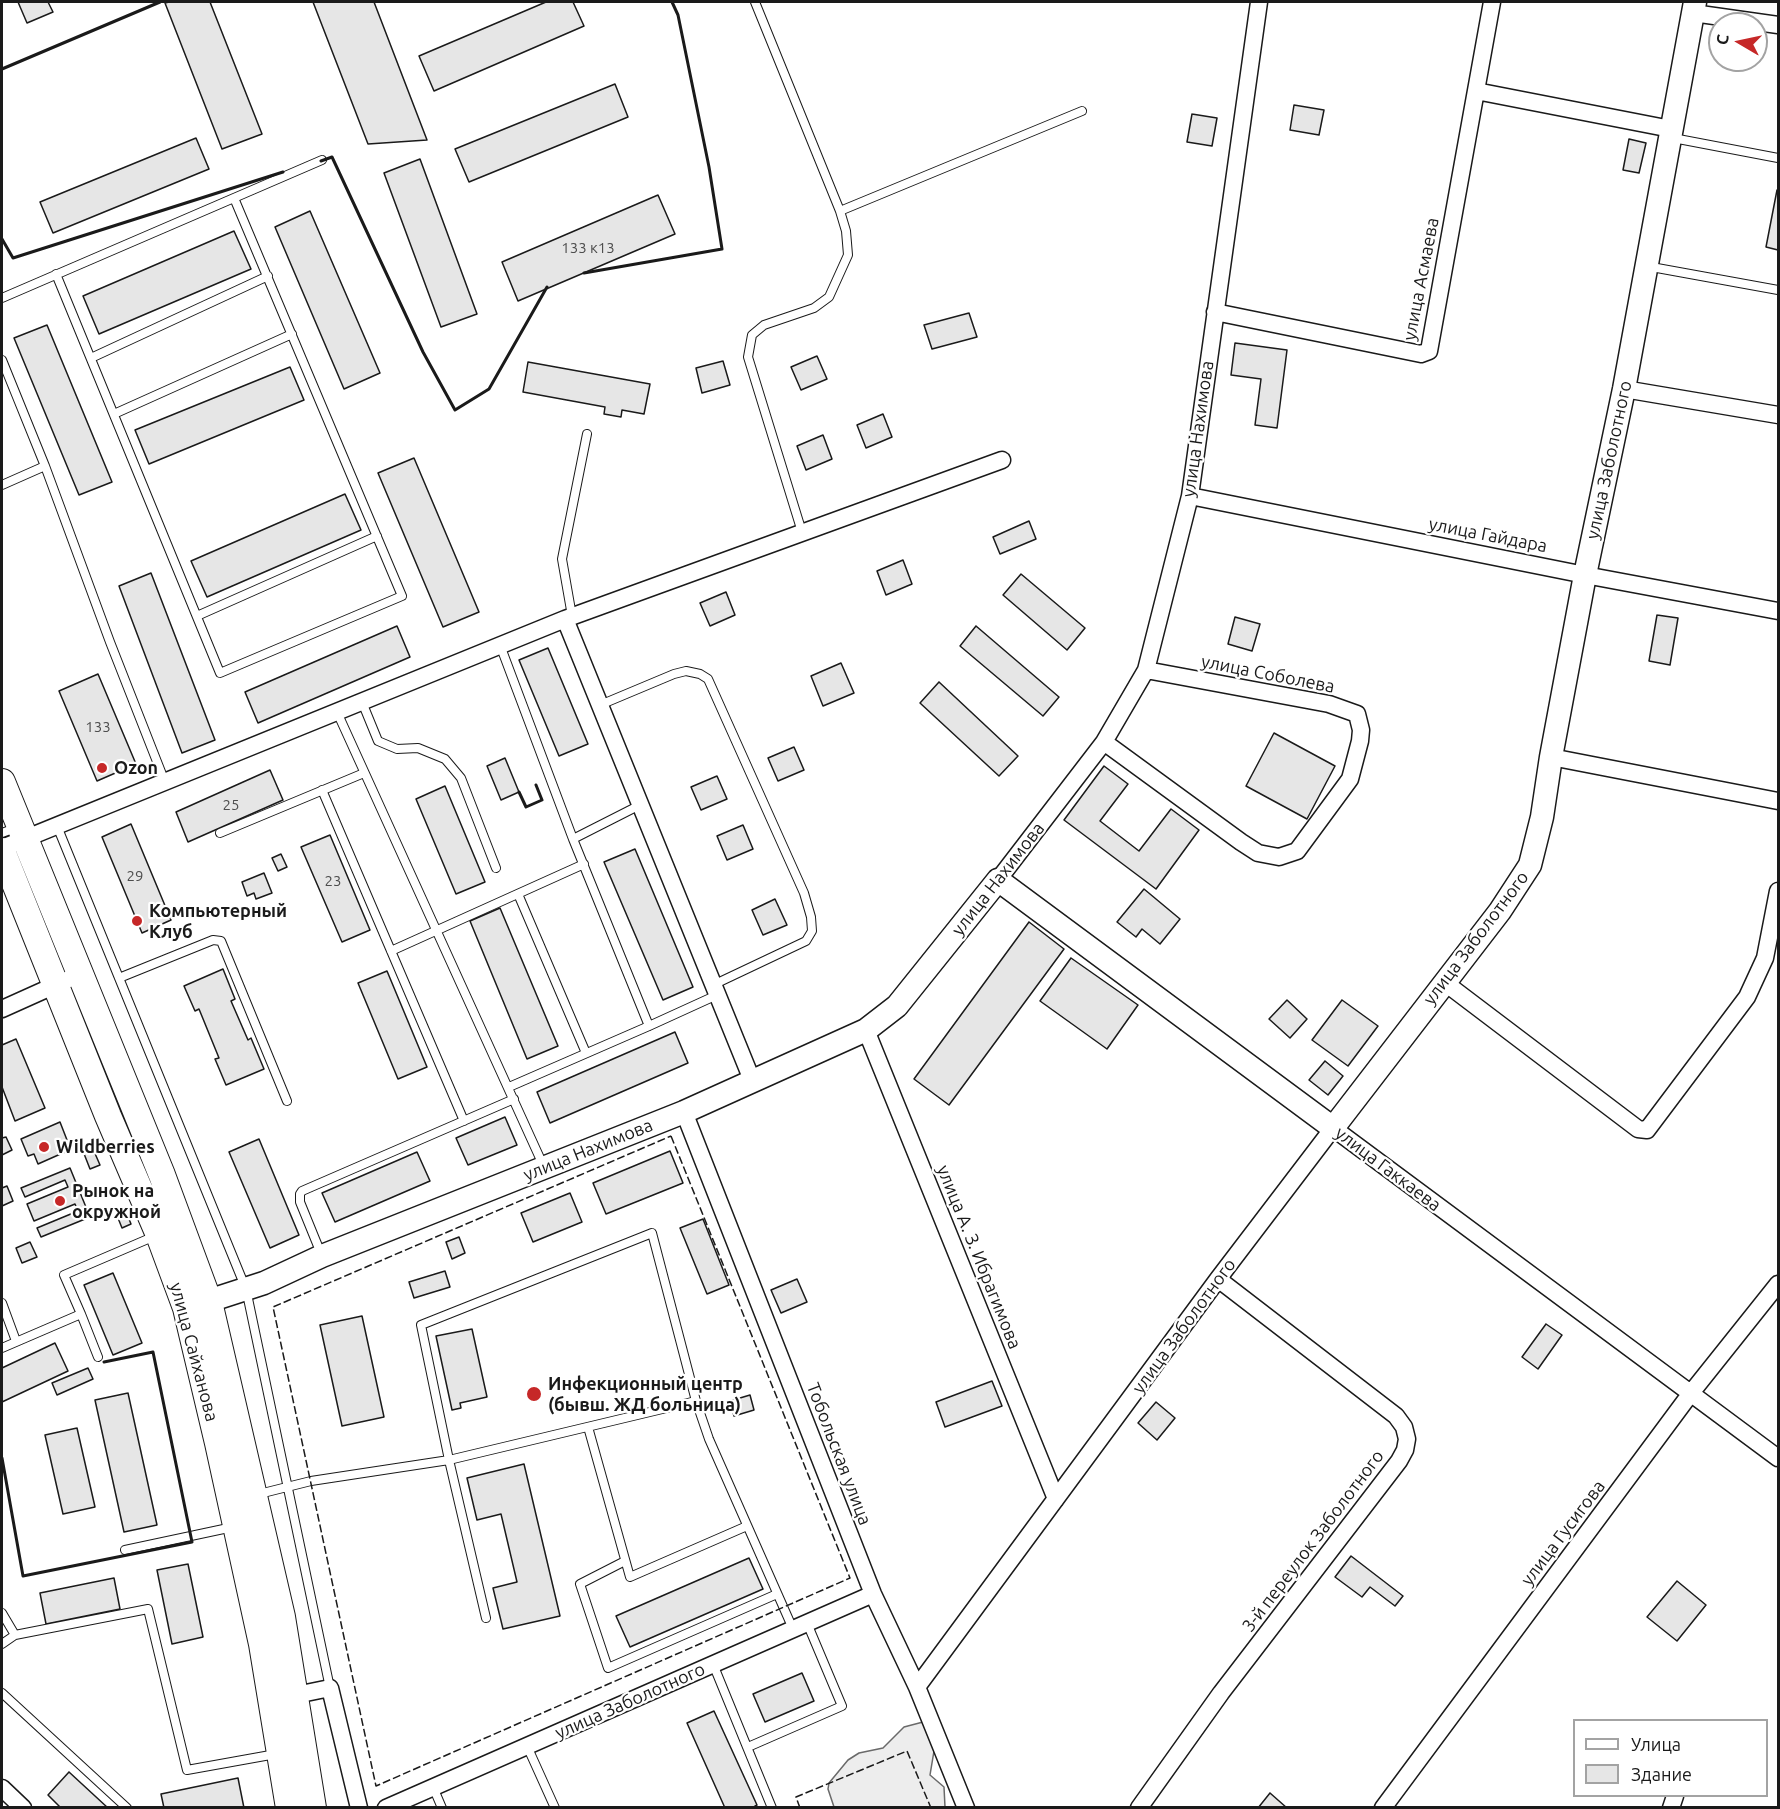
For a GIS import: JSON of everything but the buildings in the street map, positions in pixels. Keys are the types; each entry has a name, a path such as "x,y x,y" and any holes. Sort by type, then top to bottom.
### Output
{"main road":[{"path":"2,782 10,839 55,986 170,1230"},
{"path":"10,839 80,974 198,1305 255,1495 282,1617 313,1808"},
{"name":"улица Сайханова","path":"198,1305 236,1526 262,1644 289,1808"}],"street":[{"name":"улица Нахимова","path":"198,1305 246,1289 322,1256 684,1112 866,1030 897,1006 1104,742 1146,670 1190,495 1259,2"},
{"name":"улица Асмаева","path":"1215,312 1421,354 1429,351 1492,2"},
{"path":"1694,7 1779,25"},
{"name":"улица Заболотного","path":"916,1687 1218,1279 1500,911 1530,866 1542,817 1585,575 1624,389 1694,7"},
{"path":"1476,91 1670,133"},
{"path":"1624,389 1779,415"},
{"path":"10,839 57,826 568,618 1002,460"},
{"name":"улица Гайдара","path":"1190,495 1585,575 1779,611"},
{"path":"568,618 600,705 752,1080"},
{"name":"улица Соболева","path":"1104,742 1241,842 1258,853 1279,857 1296,851 1350,779 1360,741 1361,730 1357,714 1329,704 1146,670"},
{"path":"1551,757 1779,801"},
{"name":"улица Гаккаева","path":"998,880 1779,1458"},
{"path":"1444,982 1638,1129 1647,1130 1747,997 1766,958 1779,891"},
{"path":"2,1009 80,974"},
{"name":"улица А. З. Ибрагимова","path":"866,1030 1056,1499"},
{"name":"Тобольская улица","path":"684,1112 873,1594 916,1687 966,1808"},
{"name":"3-й переулок Заболотного","path":"1139,1808 1221,1694 1399,1461 1405,1450 1407,1438 1404,1427 1396,1416 1218,1279"},
{"name":"улица Гусигова","path":"1383,1808 1691,1393 1779,1284"},
{"name":"улица Заболотного","path":"386,1808 873,1594"},
{"path":"296,1695 330,1688 359,1808"},
{"path":"2,1788 23,1808"}],"lane":[{"path":"755,2 840,211 846,231 848,255 829,297 814,308 764,325 752,335 748,357 802,532"},
{"path":"840,211 1082,111"},
{"path":"1670,133 1779,158"},
{"path":"2,298 322,160"},
{"path":"56,274 220,674 402,596 234,198"},
{"path":"1646,266 1779,291"},
{"path":"91,358 268,276"},
{"path":"114,414 292,334"},
{"path":"2,360 45,466 165,782"},
{"path":"568,618 562,559 587,434"},
{"path":"2,485 45,466"},
{"path":"197,616 377,536"},
{"path":"500,645 573,839 649,1026"},
{"path":"509,1087 649,1026 806,940 812,931 804,893 708,679 700,674 686,671 600,705"},
{"path":"362,702 378,741 397,749 418,748 445,759 461,778 496,868"},
{"path":"338,712 545,1167"},
{"path":"220,833 364,773"},
{"path":"322,790 464,1121"},
{"path":"573,839 640,805"},
{"path":"57,826 246,1289 330,1688"},
{"path":"391,951 584,864"},
{"path":"518,894 586,1053"},
{"path":"119,978 213,940 221,941 287,1101"},
{"path":"322,1256 300,1202 300,1194 303,1191 514,1099"},
{"path":"98,1357 64,1275 170,1230"},
{"path":"486,1618 449,1460 421,1325 652,1233 696,1401 709,1439 777,1594 800,1626 842,1706 748,1747"},
{"path":"2,1303 16,1341"},
{"path":"2,1348 81,1314"},
{"path":"255,1495 311,1481 449,1460 696,1401"},
{"path":"588,1427 630,1577 747,1526"},
{"path":"125,1550 236,1526"},
{"path":"626,1561 580,1584 609,1668 777,1594"},
{"path":"2,1644 15,1635 148,1609 187,1770 281,1754"},
{"path":"2,1613 15,1635"},
{"path":"713,1664 772,1808"},
{"path":"2,1692 127,1808"},
{"path":"527,1746 555,1808"},
{"path":"433,1787 442,1808"}],"shaded area":[{"path":"923,1722 937,1733 930,1775 944,1787 945,1807 834,1807 828,1789 829,1783 848,1760 859,1753 883,1748 904,1727"}],"fence":[{"path":"671,1136 850,1578 376,1786 273,1307 671,1136"},
{"path":"800,1808 796,1797 907,1751 931,1808"}],"wall":[{"path":"2,69 160,2"},
{"path":"584,273 722,249 709,167 678,15 672,2"},
{"path":"321,161 332,157 423,352 455,410 489,389 547,287"},
{"path":"2,239 13,258 283,172"},
{"path":"519,792 526,807 542,800 536,785"},
{"path":"2,1458 23,1576 192,1542 153,1352 104,1362"}],"place":[{"name":"Ozon","path":"102,768"},
{"name":"Компьютерный Клуб","path":"137,921"},
{"name":"Wildberries","path":"44,1147"},
{"name":"Рынок на окружной","path":"60,1201"},
{"name":"Инфекционный центр (бывш. ЖД больница)","path":"534,1394"}]}
